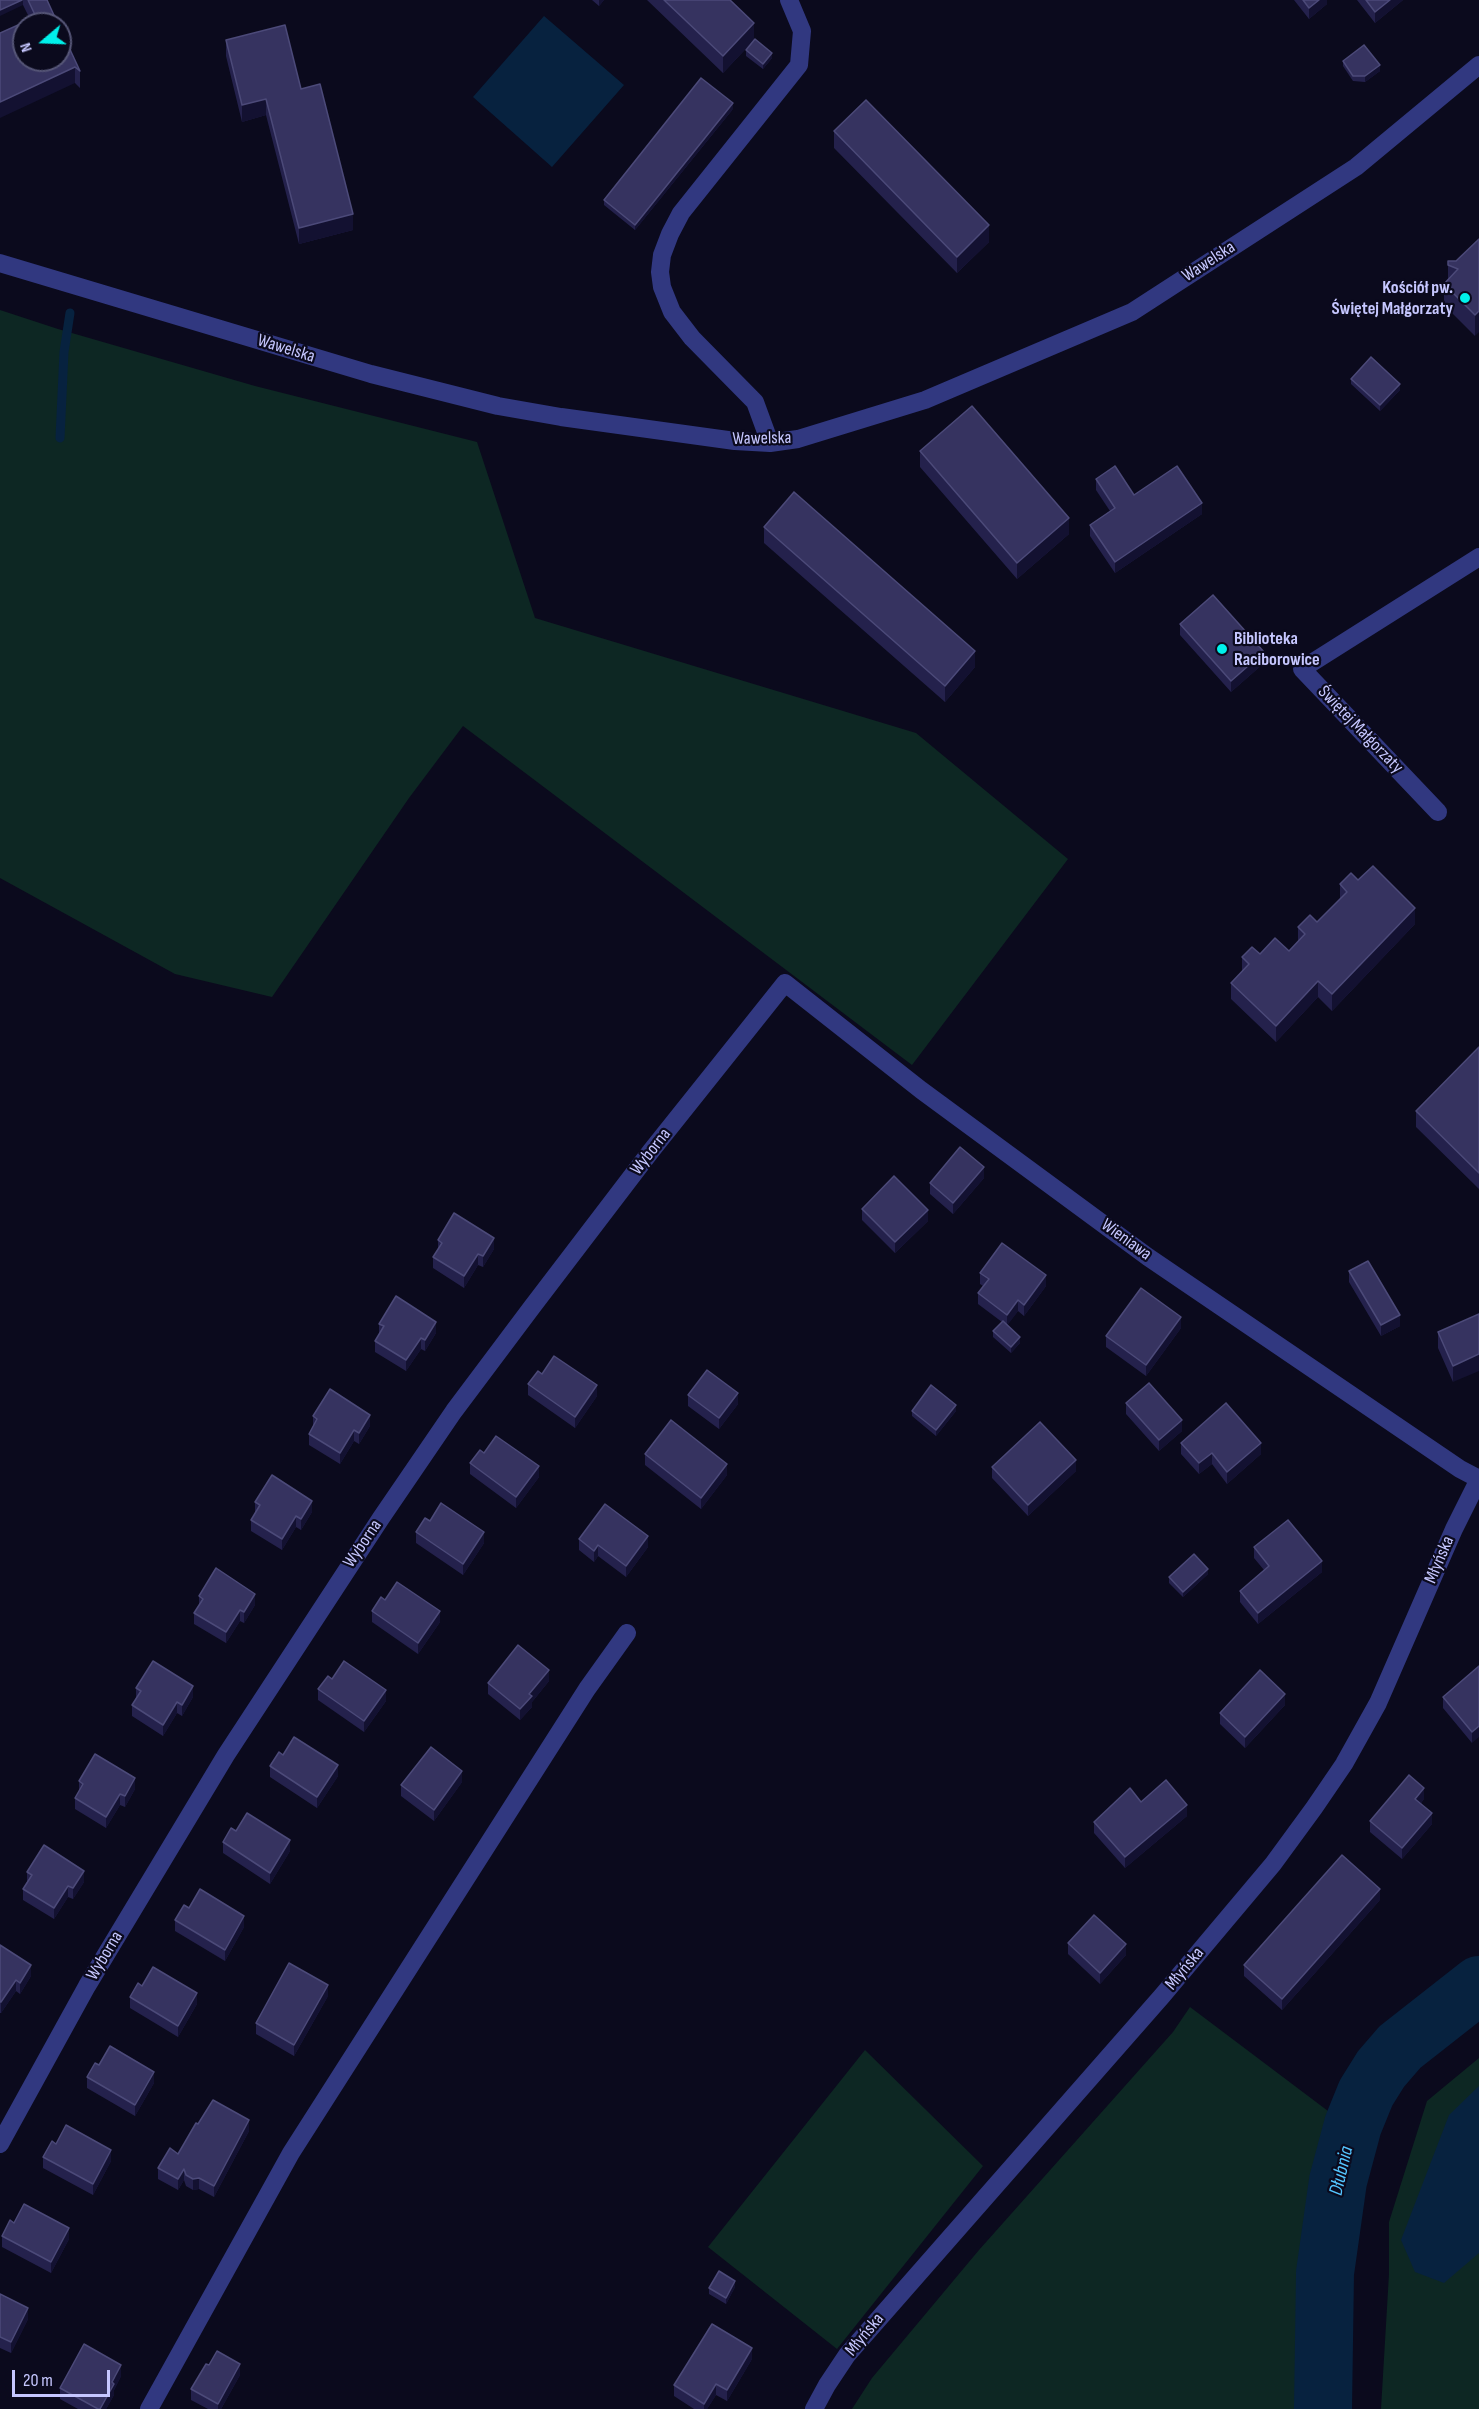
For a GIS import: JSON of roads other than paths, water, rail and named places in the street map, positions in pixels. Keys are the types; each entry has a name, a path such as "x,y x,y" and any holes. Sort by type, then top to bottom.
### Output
{"street":[{"path":"770,443 755,402 692,338 672,312 662,287 660,272 662,255 681,213 800,65 802,31 789,0"},
{"name":"Wawelska","path":"0,263 360,371 440,392 561,417 735,441 770,443 798,439 924,400 1132,312 1356,167 1479,64"},
{"name":"Świętej Małgorzaty","path":"1438,812 1302,669 1479,557"},
{"name":"Wieniawa","path":"785,984 921,1090 1148,1257 1451,1463 1479,1479"},
{"name":"Wyborna","path":"0,2144 87,1986 226,1755 381,1518 454,1411 532,1307 651,1151 785,984"},
{"name":"Młyńska","path":"814,2409 847,2355 1162,1996 1273,1864 1314,1808 1344,1764 1378,1703 1454,1529 1479,1479"},
{"path":"149,2409 291,2153 587,1689 627,1633"}],"water":[{"path":"544,16 624,85 552,167 473,97"},
{"path":"1479,2086 1479,2253 1444,2283 1415,2272 1401,2240 1449,2115"}],"waterway":[{"path":"60,438 64,352 70,313"},
{"name":"Dłubnia","path":"1323,2409 1325,2273 1338,2181 1353,2125 1366,2093 1381,2069 1400,2047 1479,1985"}],"place":[{"name":"Kościół pw. Świętej Małgorzaty","path":"1465,298"},
{"name":"Biblioteka Raciborowice","path":"1222,649"}]}
